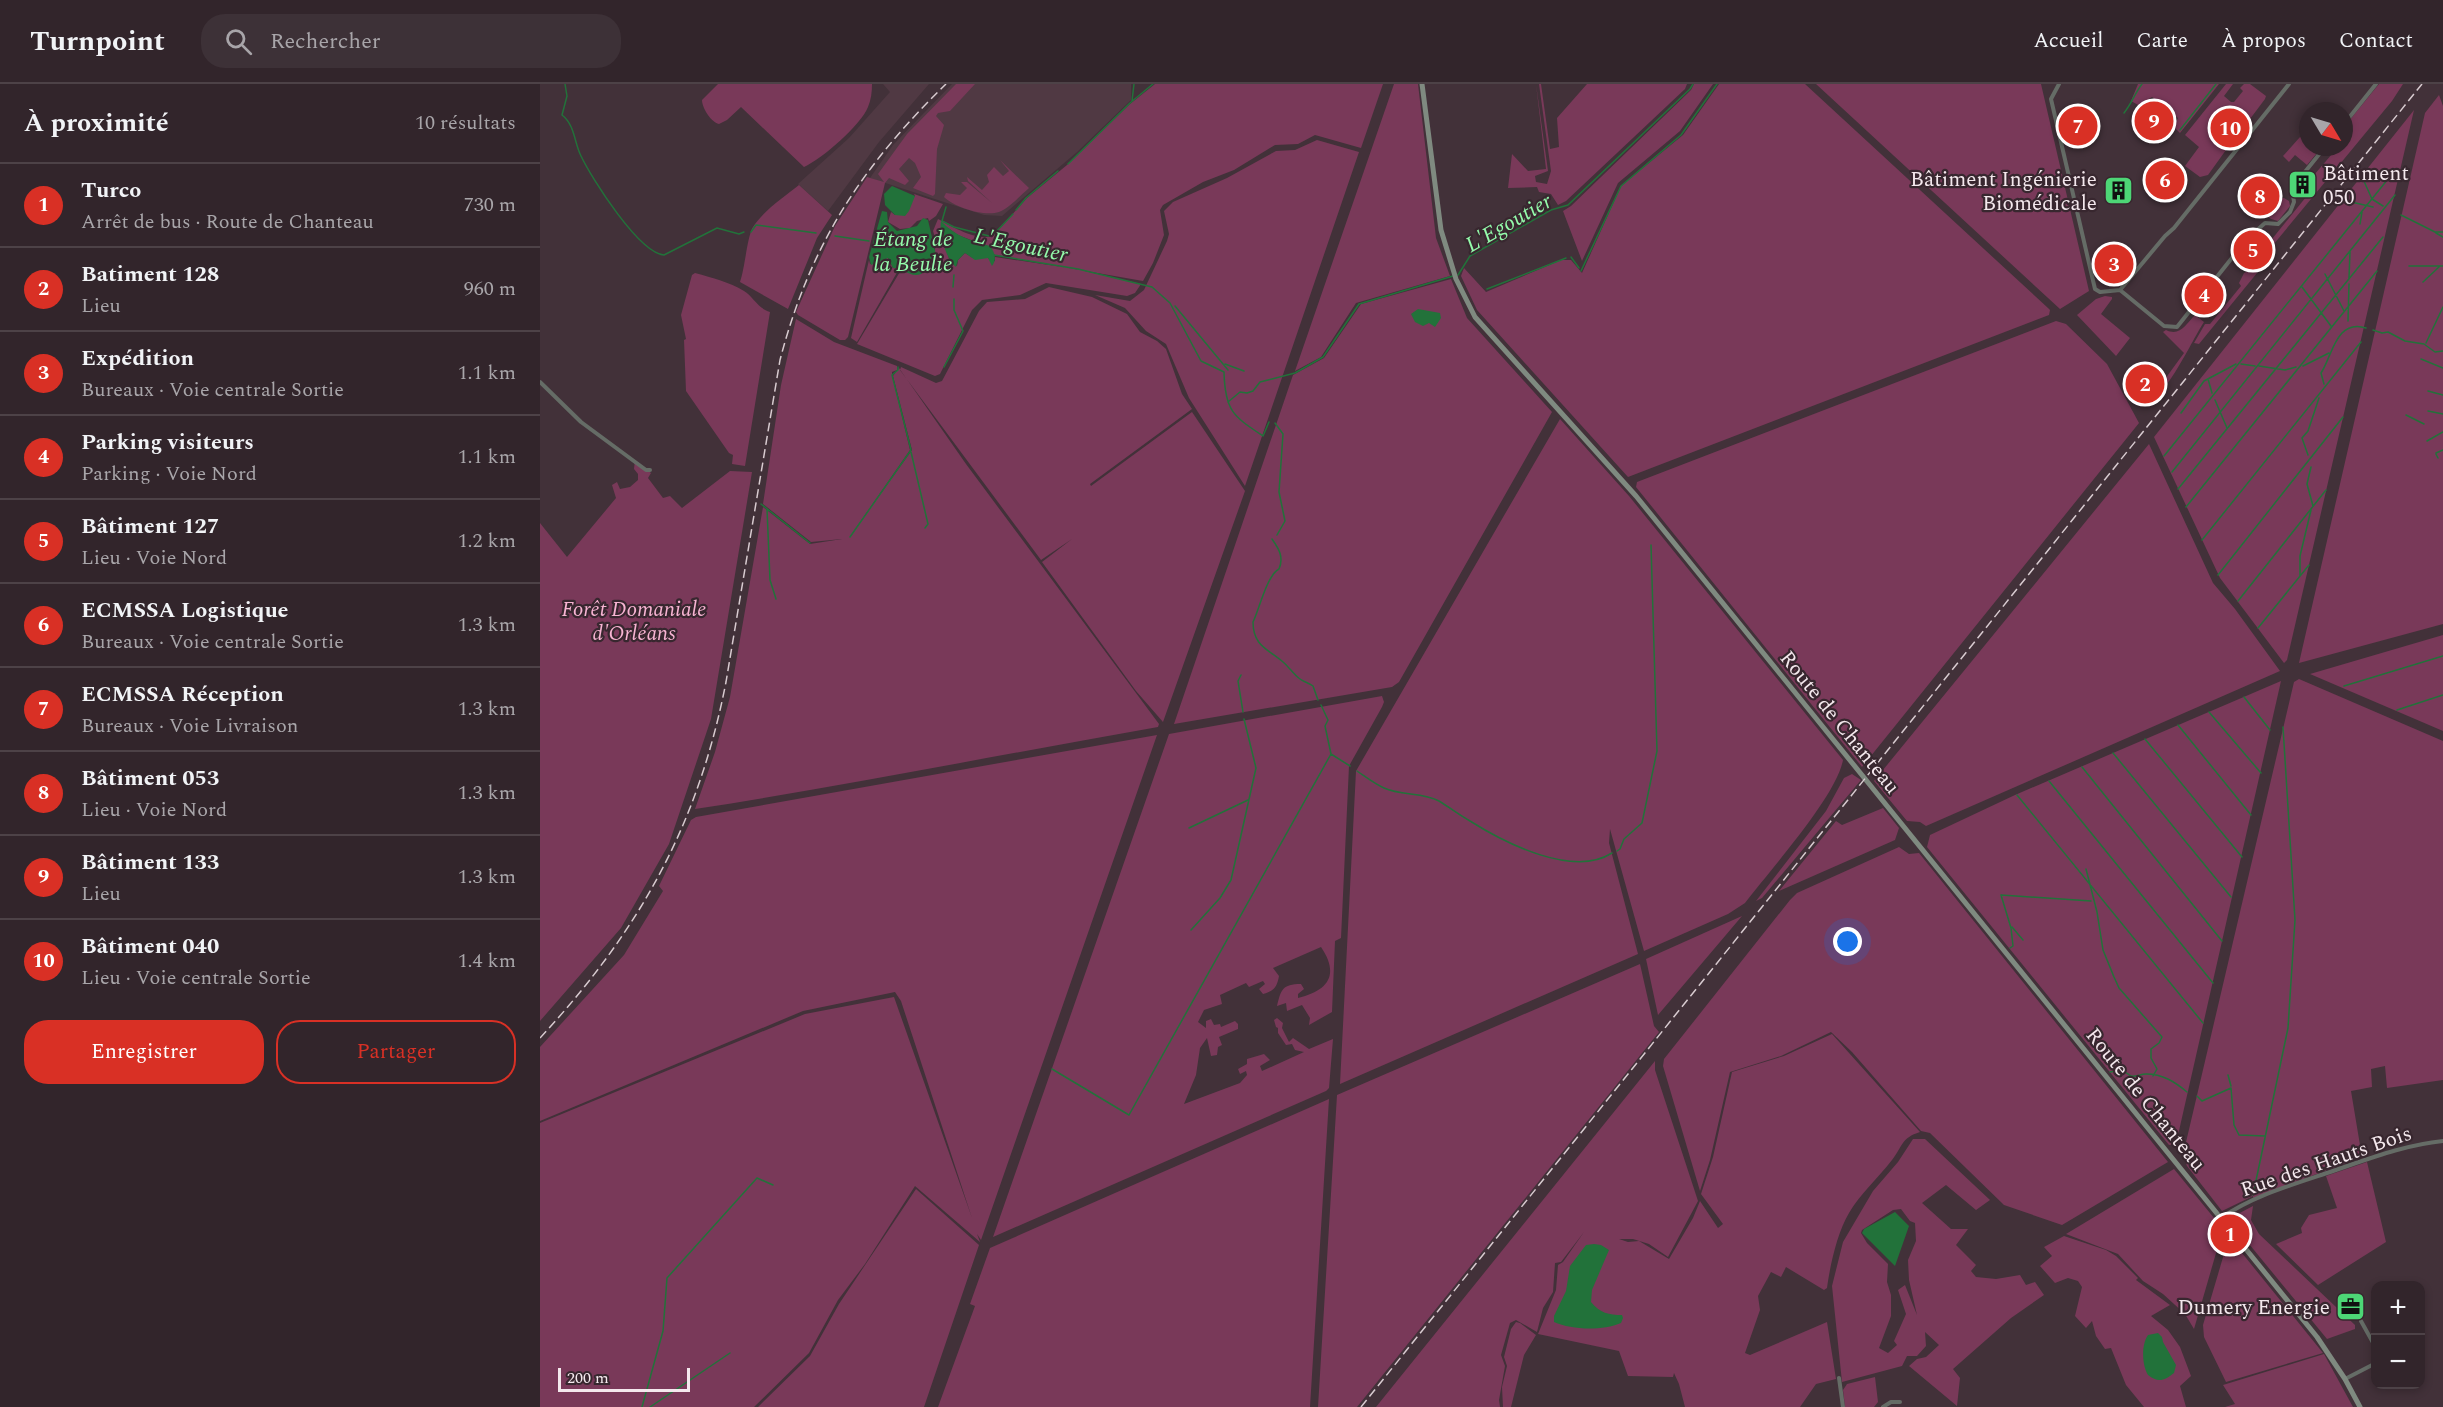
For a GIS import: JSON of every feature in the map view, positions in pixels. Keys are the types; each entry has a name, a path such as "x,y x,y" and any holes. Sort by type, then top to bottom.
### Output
{"main road":[{"name":"Route de Chanteau","path":"1422,84 1439,219 1456,279 1475,317 1636,496 2322,1343 2360,1407"}],"street":[{"path":"2059,84 2051,99 2095,289 2100,292 2120,290 2164,326 2174,328 2247,239 2265,223 2278,224 2285,219 2295,202 2292,188 2318,156"},
{"path":"2120,290 2164,236 2171,231 2289,84"},
{"path":"2353,113 2376,84"},
{"path":"540,382 581,422 646,470 650,470"},
{"name":"Rue des Hauts Bois","path":"2221,1218 2243,1205 2319,1176 2413,1144 2443,1141"},
{"path":"2361,1321 2371,1339"},
{"path":"2345,1379 2371,1366"},
{"path":"1839,1378 1843,1407"},
{"path":"1883,1407 1891,1402 1900,1402"}],"shaded area":[{"path":"883,84 929,84 879,142 828,211 798,184 849,138 890,92"},
{"path":"952,84 1131,84 1131,100 1077,152 1002,216 984,215 870,178 893,145"}],"green space":[{"path":"718,84 872,84 869,104 858,123 830,149 804,167 741,107 719,124 713,121 705,111 702,100"},
{"path":"956,84 975,84 950,111 938,113 936,116 944,125 937,149 935,194 933,196 913,188 921,177 915,163 909,158 899,169 909,181 905,185 889,178 885,183 848,337 840,340 796,312 835,226 867,177 884,182 878,174 907,134"},
{"path":"1155,84 1383,84 1361,148 1315,135 1298,144 1275,145 1234,170 1203,182 1163,205 1160,210 1164,235 1143,281 995,255 984,245 958,235 948,228 940,228 943,241 936,241 933,231 938,219 972,235 993,236 1027,198 1067,165 1130,104"},
{"path":"1394,84 1418,84 1436,238 1450,276 1356,303 1321,357 1295,371"},
{"path":"1536,84 1548,171 1535,176 1536,182 1547,184 1551,171 1539,84 1541,84 1550,149 1559,147 1557,118 1587,84 1687,84 1685,89 1566,201 1558,205 1551,194 1539,192 1537,187 1508,188 1512,154 1528,171 1546,169"},
{"path":"1694,84 1713,84 1680,131 1618,183 1582,261 1563,211 1571,206 1691,90"},
{"path":"1719,84 1805,84 2048,308 2049,315 1628,477 1477,310 1461,276 1464,268 1486,292 1561,260 1571,260 1582,273 1621,186 1683,135"},
{"path":"1816,84 2041,84 2089,291 2060,309"},
{"path":"2138,84 2219,84 2180,133 2174,124 2178,118 2152,97 2149,99 2150,103 2140,106 2131,101"},
{"path":"2226,84 2233,84 2224,96 2231,102 2234,102 2243,91 2240,88 2244,84 2250,84 2266,96 2250,119 2244,119 2235,112 2214,139 2226,150 2208,175 2200,177 2185,166 2199,147 2185,135"},
{"path":"2379,84 2403,84 2353,148 2353,116"},
{"path":"2439,95 2443,106 2443,624 2299,663 2425,113"},
{"path":"2414,110 2287,660 2284,663 2220,578 2154,437"},
{"path":"2299,138 2299,156 2314,156 2307,165 2295,155 2289,162 2283,156"},
{"path":"1317,140 1359,152 1245,486 1189,398 1166,344 1146,331 1125,308 1095,295 1130,301 1144,290 1167,241 1169,234 1164,211 1173,202 1227,178 1276,151 1295,150"},
{"path":"2330,156 2347,156 2259,262 2256,260 2259,255 2306,197 2301,193 2309,182 2303,177 2309,171 2314,175"},
{"path":"1000,160 1029,188 1007,208 993,213 978,212 955,204 944,197 946,193 960,195 967,188 961,182 967,182 992,203 968,181 967,177 982,190 989,182 987,175 994,167 1003,176 1009,171"},
{"path":"799,185 832,215 817,238 788,309 740,282 753,227 768,209"},
{"path":"914,194 943,204 936,216 929,221 928,218 917,221 910,228 900,229 888,222 891,212 895,215 915,196"},
{"path":"2284,198 2289,201 2290,206 2278,221 2259,210 2267,200 2273,204 2277,199"},
{"path":"946,245 949,259 957,266 958,260 965,253 973,258 988,258 992,262 995,261 995,257 1076,269 1141,284 1135,293 1127,296 1046,283 1020,295 982,300 972,310 940,374 935,376 857,344 901,270 921,274 934,262 935,247"},
{"path":"884,257 888,258 893,268 899,269 857,342 851,338 869,260 870,264"},
{"path":"2253,269 2257,273 2199,344 2194,343 2205,324 2210,324 2241,286 2239,283 2244,273"},
{"path":"695,273 721,280 738,288 770,312 745,466 732,464 733,455 729,453 686,391 684,340 686,339 681,315 692,275"},
{"path":"1451,279 1467,318 1552,412 1399,682 1392,687 1174,724 1293,375 1324,358 1361,304"},
{"path":"1049,287 1092,297 1127,314 1140,332 1166,349 1182,394 1192,409 1090,484 1091,486 1192,412 1245,491 1163,722 1136,691 1042,562 1072,539 1041,560 900,370 901,367 936,383 942,381 979,311 987,302 1025,299"},
{"path":"2105,296 2112,297 2112,299 2101,314 2130,338 2116,356 2077,315 2096,299"},
{"path":"2195,315 2204,322 2185,355 2160,393 2144,403 2135,392 2142,397 2157,378 2165,379 2184,353 2163,332 2166,330 2179,331"},
{"path":"796,319 834,342 897,366 897,370 892,372 892,375 910,450 849,538 912,450 893,376 899,368 966,464 1159,724 1158,727 695,809 715,752 730,697 763,507 810,544 842,539 811,542 763,504 781,385"},
{"path":"2056,321 2066,324 2107,364 2139,423 1862,767 1636,487 1637,482"},
{"path":"1560,419 1629,496 1843,760 1838,775 1816,813 1745,903 1728,914 1644,951 1610,829 1609,843 1638,954 1340,1084 1356,771"},
{"path":"2149,444 2213,583 2280,671 1926,826 1920,822 1907,821 1874,781"},
{"name":"Forêt Domaniale d'Orléans","path":"635,460 651,473 648,478 663,498 670,496 682,508 730,471 752,472 711,719 669,844 621,928 540,1021 540,523 567,557 616,498 612,485 617,482 620,489 630,487 638,480 638,474 634,469"},
{"path":"2443,635 2443,731 2310,674"},
{"path":"2299,679 2443,741 2443,1080 2387,1088 2385,1066 2371,1069 2372,1087 2351,1091 2362,1157 2253,1198 2253,1196 2222,1211 2187,1166 2183,1155 2294,682"},
{"path":"2281,681 2176,1144 2169,1145 1927,847 1930,835 2015,795"},
{"path":"1382,696 1384,702 1382,707 1349,766 1341,938 1335,941 1332,1012 1309,1025 1310,1018 1302,1005 1287,1011 1286,1003 1277,1006 1281,992 1286,987 1301,984 1304,989 1298,994 1298,998 1317,991 1328,980 1330,966 1321,947 1273,968 1279,976 1276,986 1270,991 1263,994 1259,989 1265,984 1263,981 1249,987 1246,983 1220,995 1222,1004 1204,1010 1198,1022 1206,1028 1206,1021 1211,1019 1214,1025 1220,1024 1221,1027 1235,1021 1238,1029 1219,1037 1222,1045 1218,1047 1217,1055 1211,1056 1207,1038 1200,1048 1196,1075 1184,1104 1240,1083 1247,1075 1246,1071 1240,1074 1238,1069 1247,1064 1247,1059 1264,1054 1270,1060 1260,1066 1262,1071 1304,1052 1295,1050 1292,1044 1286,1045 1276,1027 1274,1020 1277,1018 1283,1023 1282,1028 1289,1042 1293,1038 1309,1049 1333,1039 1329,1088 993,1237 1169,734"},
{"path":"1157,735 981,1240 977,1234 980,1242 915,1186 865,1264 838,1300 809,1353 754,1407 540,1407 540,1123 805,1014 894,997 972,1218 901,1001 895,992 803,1011 540,1121 540,1047 624,955 663,891 659,886 691,820 696,817"},
{"path":"1852,774 1861,780 1762,898 1756,901 1826,811 1844,778"},
{"path":"1883,808 1899,828 1895,840 1779,891 1836,821 1842,825"},
{"path":"1899,847 1909,854 1919,853 2168,1162 2062,1225 2004,1205 1930,1133 1921,1131 1852,1052 1831,1032 1781,1056 1730,1072 1710,1160 1700,1191 1663,1066 1664,1059 1797,893"},
{"path":"1742,916 1658,1015 1646,959"},
{"path":"1640,964 1654,1026 1659,1032 1357,1407 1318,1407 1337,1095"},
{"path":"1832,1034 1920,1132 1906,1140 1853,1206 1838,1240 1827,1288 1824,1290 1786,1267 1781,1277 1771,1272 1758,1296 1760,1310 1745,1353 1750,1355 1827,1322 1836,1379 1816,1384 1800,1407 1685,1407 1674,1373 1673,1377 1628,1376 1619,1351 1538,1334 1556,1290 1558,1265 1563,1262 1584,1232 1561,1262 1555,1263 1553,1292 1543,1308 1537,1332 1516,1320 1510,1323 1501,1355 1505,1366 1499,1400 1500,1407 1376,1407 1655,1061 1655,1070 1698,1201 1668,1257 1649,1244 1633,1239 1619,1239 1628,1242 1639,1241 1669,1259 1693,1218 1700,1201 1718,1228 1723,1224 1701,1194 1713,1157 1732,1072 1784,1056"},
{"path":"1329,1099 1310,1407 938,1407 975,1306 970,1304 990,1248"},
{"path":"1913,1139 1925,1139 1990,1200 1976,1210 1946,1185 1922,1203 1951,1229 1968,1229 1956,1245 1976,1265 1971,1271 1976,1277 1996,1279 2020,1275 2026,1285 2035,1282 2044,1295 2011,1318 1953,1369 1960,1378 1957,1406 1909,1366 1917,1359 1926,1357 1939,1345 1925,1332 1926,1346 1917,1356 1907,1356 1902,1366 1842,1382 1832,1286 1843,1242 1873,1191 1898,1162","holes":["1901,1209 1910,1221 1915,1223 1916,1241 1908,1260 1909,1280 1917,1315 1905,1285 1898,1290 1906,1314 1894,1341 1897,1345 1888,1353 1879,1348 1891,1316 1891,1295 1887,1282 1888,1264 1867,1243 1861,1233 1862,1230 1893,1210"]},
{"path":"2367,1162 2386,1242 2318,1285 2276,1244 2302,1233 2301,1228 2309,1215 2337,1208 2326,1176"},
{"path":"2174,1169 2223,1229 2194,1329 2185,1314 2163,1294 2143,1281 2118,1254 2066,1234"},
{"path":"916,1189 979,1245 924,1407 758,1407 810,1356 839,1304"},
{"path":"2253,1206 2251,1220 2259,1234 2355,1325 2355,1329 2327,1339 2231,1222 2232,1217"},
{"path":"2064,1236 2106,1250 2116,1256 2138,1278 2136,1280 2170,1305 2151,1316 2168,1330 2180,1347 2191,1376 2180,1386 2186,1407 2144,1407 2126,1385 2111,1348 2105,1349 2096,1336 2092,1321 2086,1328 2075,1316 2082,1287 2078,1281 2068,1278 2055,1283 2040,1266 2052,1256 2044,1247"},
{"path":"2229,1237 2323,1353 2226,1382 2204,1337 2203,1325"},
{"path":"1516,1322 1536,1335 1524,1355 1511,1407 1503,1407 1502,1387 1507,1366 1504,1357 1511,1329"},
{"path":"2324,1354 2353,1407 2225,1407 2235,1404 2223,1385"},
{"path":"1875,1377 1878,1402 1874,1407 1845,1407 1843,1390 1847,1384"}],"water":[{"path":"892,186 915,196 905,216 895,215 885,205 884,194"},
{"name":"Étang de la Beulie","path":"882,211 887,212 888,222 897,231 917,226 923,218 928,220 937,259 921,274 913,275 893,268 888,258 871,265 869,257"},
{"path":"941,221 952,231 990,246 995,256 992,266 988,258 975,260 965,253 958,260 956,267 952,264 944,246"},
{"path":"1418,309 1440,313 1441,318 1435,327 1429,323 1423,326 1415,322 1411,314"},
{"path":"1895,1212 1909,1226 1895,1266 1862,1233 1864,1229"},
{"path":"1594,1244 1609,1250 1592,1290 1591,1302 1605,1313 1622,1315 1621,1323 1613,1326 1587,1328 1569,1327 1554,1322 1554,1316 1566,1291 1570,1266 1586,1245"},
{"path":"2158,1333 2176,1365 2174,1373 2161,1380 2148,1375 2143,1355 2148,1335"}],"waterway":[{"name":"L'Egoutier","path":"565,84 567,96 562,115 572,129 581,156 617,213 642,242 664,255 717,228 739,234 744,232"},
{"path":"1132,101 1134,84"},
{"path":"1068,164 1130,103 1153,84"},
{"name":"L'Egoutier","path":"1458,275 1470,256 1551,210 1568,205 1693,84"},
{"path":"1581,271 1621,186 1681,135 1717,84"},
{"path":"2124,113 2142,84"},
{"path":"2180,130 2216,84"},
{"path":"1016,210 1026,198 1058,171"},
{"path":"2363,179 2372,199 2383,206"},
{"path":"2164,456 2388,179"},
{"path":"2172,472 2395,195"},
{"path":"2347,201 2373,207"},
{"path":"946,207 942,221 954,227 989,236 994,234 1013,214"},
{"path":"2360,224 2362,212"},
{"path":"2401,215 2435,232 2443,232"},
{"name":"L'Egoutier","path":"751,232 756,225 816,233"},
{"path":"2436,233 2443,237"},
{"name":"L'Egoutier","path":"835,236 869,241"},
{"path":"2178,489 2383,237"},
{"name":"L'Egoutier","path":"932,243 945,244"},
{"path":"2349,278 2350,252"},
{"name":"L'Egoutier","path":"994,255 1078,269 1152,287 1170,303 1201,361 1224,372 1226,396 1238,417 1263,436 1269,422"},
{"path":"1571,257 1579,268"},
{"path":"1487,289 1566,258"},
{"path":"2409,266 2443,266"},
{"path":"2423,282 2440,266"},
{"path":"2186,507 2377,271"},
{"path":"2325,274 2344,311"},
{"path":"953,287 954,275"},
{"name":"L'Egoutier","path":"1228,402 1240,392 1253,391 1260,382 1295,373 1323,357 1359,304 1453,276"},
{"path":"2348,321 2349,284"},
{"path":"2302,287 2331,326"},
{"path":"944,367 963,331 954,310 954,299"},
{"path":"1175,306 1228,370"},
{"path":"2426,343 2443,307"},
{"path":"2324,384 2321,373 2341,334 2356,326 2366,328"},
{"path":"2373,330 2388,332 2405,341 2424,344 2435,352 2443,351"},
{"path":"2202,540 2361,342"},
{"path":"2303,366 2329,353"},
{"path":"2421,359 2443,368"},
{"path":"1225,364 1244,371"},
{"path":"2181,413 2204,381 2236,364"},
{"path":"2241,364 2255,366"},
{"path":"2259,366 2285,370 2296,367"},
{"path":"850,537 911,450 892,375 898,367"},
{"path":"2208,379 2212,393"},
{"path":"2428,391 2443,395"},
{"path":"2308,455 2302,438 2308,431 2319,398"},
{"path":"2215,400 2227,428"},
{"path":"2428,411 2443,414"},
{"path":"2406,415 2424,424"},
{"path":"2218,575 2343,417"},
{"path":"1275,423 1283,434 1279,492 1285,521 1277,535"},
{"path":"2427,441 2443,432"},
{"path":"2436,453 2443,450"},
{"path":"911,452 928,524 925,528"},
{"path":"2436,454 2438,458"},
{"path":"2311,467 2307,484 2313,506"},
{"path":"2238,601 2326,490"},
{"path":"761,504 810,543"},
{"path":"767,509 770,580 776,599"},
{"path":"2300,576 2300,556 2311,510"},
{"path":"1272,539 1280,553 1281,561 1279,569 1271,578 1264,593 1253,622 1254,630 1262,646 1298,677 1313,686 1318,700"},
{"path":"1617,851 1624,839 1642,823 1657,751 1651,545"},
{"path":"2258,628 2309,565"},
{"path":"2344,686 2443,656"},
{"path":"1241,675 1238,681 1243,712"},
{"path":"2397,710 2443,695"},
{"path":"2244,697 2270,730"},
{"path":"1321,705 1328,720 1325,726 1331,754 1350,766"},
{"path":"2209,712 2261,773"},
{"path":"1191,930 1220,898 1231,880 1256,768 1244,719"},
{"path":"2178,725 2251,815"},
{"path":"2253,1195 2288,1028 2295,920 2283,727"},
{"path":"2145,739 2242,857"},
{"path":"2113,753 2231,897"},
{"path":"1052,1069 1129,1115 1331,754"},
{"path":"2082,767 2222,941"},
{"path":"1357,771 1391,790 1433,798 1501,839 1540,855 1578,862 1596,860 1612,853"},
{"path":"2049,781 2213,983"},
{"path":"2017,795 2203,1023"},
{"path":"1189,828 1248,800"},
{"path":"2086,869 2097,912 2103,950 2114,977 2119,988 2162,1037 2159,1043 2151,1049 2151,1058 2157,1069 2153,1076"},
{"path":"2010,948 2013,946 2011,928 2001,895 2091,901"},
{"path":"2012,927 2023,940"},
{"path":"2110,1072 2122,1070 2131,1076 2158,1075 2187,1092"},
{"path":"2228,1075 2231,1086"},
{"path":"2197,1096 2202,1101 2231,1088 2234,1125 2239,1135 2265,1136"},
{"path":"642,1407 663,1331 667,1278 757,1178 773,1185"},
{"path":"650,1407 730,1353"}],"railway":[{"path":"540,1038 607,957 635,916 660,874 681,830 699,783 714,734 726,682 780,360 807,280 823,244 864,177 888,146 946,84"},
{"path":"1361,1407 2422,84"}],"place":[{"name":"Bâtiment 133","path":"2154,121"},
{"name":"ECMSSA Réception","path":"2078,126"},
{"name":"Bâtiment 040","path":"2230,128"},
{"name":"ECMSSA Logistique","path":"2165,180"},
{"name":"Bâtiment 050","path":"2302,185"},
{"name":"Bâtiment Ingénierie Biomédicale","path":"2118,191"},
{"name":"Bâtiment 053","path":"2260,196"},
{"name":"Bâtiment 127","path":"2253,250"},
{"name":"Expédition","path":"2114,264"},
{"name":"Parking visiteurs","path":"2204,295"},
{"name":"Batiment 128","path":"2145,384"},
{"name":"Turco","path":"2230,1234"},
{"name":"Dumery Energie","path":"2351,1307"}]}
